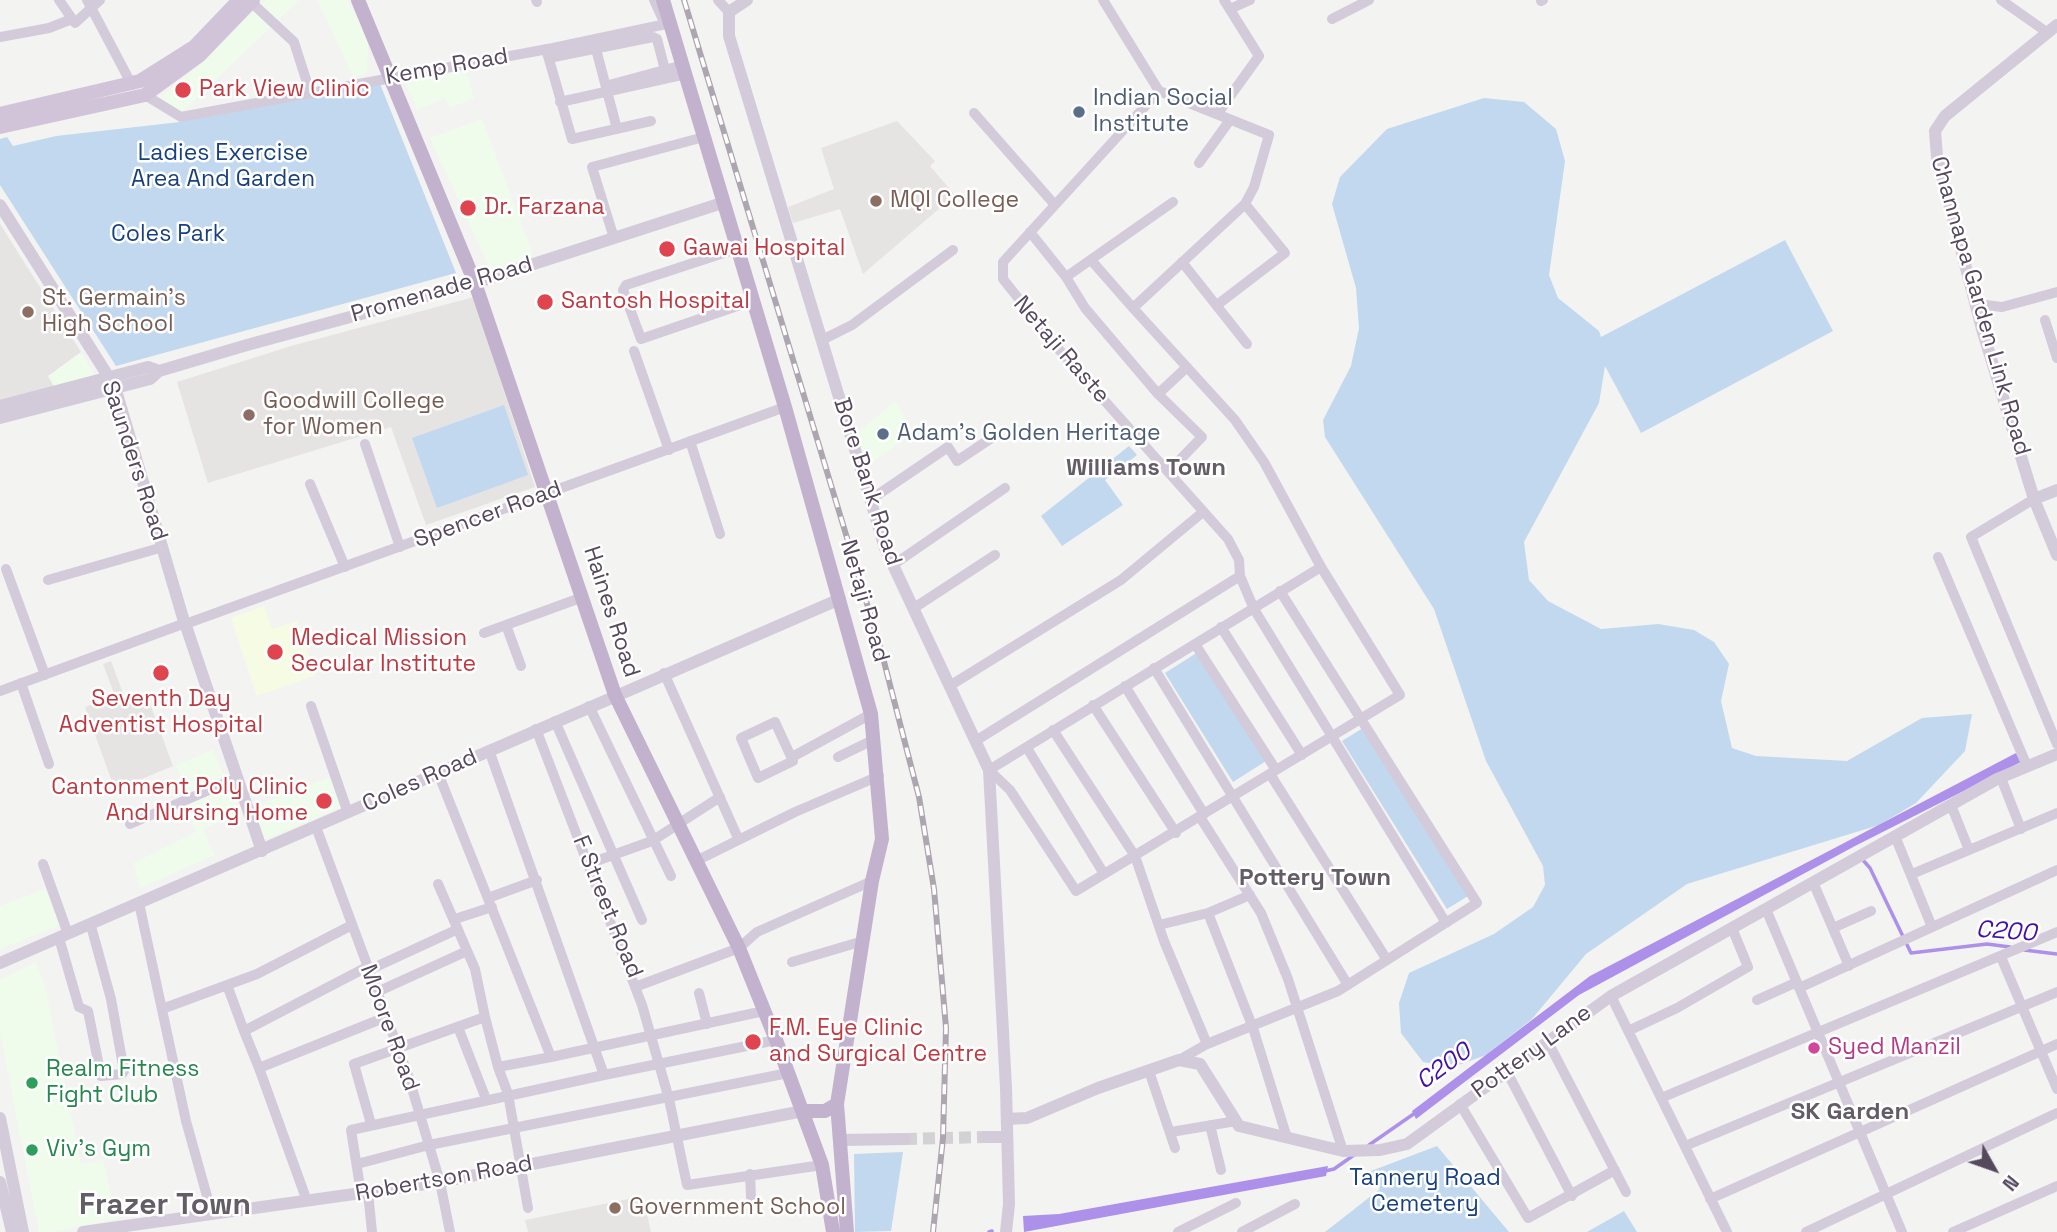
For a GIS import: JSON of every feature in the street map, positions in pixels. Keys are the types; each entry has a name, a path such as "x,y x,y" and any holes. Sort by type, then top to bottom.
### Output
{"main road":[{"name":"Haines Road","path":"358,0 475,283 615,695 739,948 776,1040 822,1165 833,1232"},
{"name":"Netaji Road","path":"663,0 785,408 872,714 883,839 872,881 837,1104 847,1232"},
{"path":"0,114 132,85 171,64 248,1"},
{"path":"0,127 145,95 200,55 248,1"},
{"path":"803,1111 825,1111 837,1104"}],"street":[{"path":"59,0 75,23 93,3 132,85"},
{"path":"654,0 668,23"},
{"path":"718,0 729,12 747,0"},
{"path":"1103,0 1160,91 1269,135 1254,187 1245,204 1133,307"},
{"path":"1218,113 1259,56 1227,5 1250,0"},
{"path":"1332,19 1369,0"},
{"path":"2001,0 2053,29"},
{"path":"248,1 294,42 310,92"},
{"name":"Bore Bank Road","path":"729,12 729,36 870,500 893,565 989,770 1006,1088 1009,1205 1006,1228"},
{"path":"0,37 49,28 72,19"},
{"name":"Kemp Road","path":"145,95 181,117 391,76 547,54 668,23"},
{"name":"Channapa Garden Link Road","path":"2053,29 1945,116 1935,131 1937,157 1977,304 2034,499 2054,536 2057,555"},
{"path":"651,121 572,139 547,54 596,49 656,37 665,70"},
{"path":"596,49 617,129"},
{"path":"560,100 685,69"},
{"path":"606,89 665,70 685,69"},
{"name":"Netaji Raste","path":"1160,91 1003,262 1003,279 1061,352 1228,539 1254,609 1446,923"},
{"path":"974,113 1055,205"},
{"path":"1199,163 1230,120"},
{"path":"614,238 592,167 704,137"},
{"name":"Promenade Road","path":"0,418 112,382 148,367 159,370 475,283 722,202"},
{"path":"1066,277 1173,202"},
{"path":"1217,305 1285,253 1245,204"},
{"name":"Saunders Road","path":"0,205 112,382 185,624 262,851"},
{"path":"1030,232 1066,277 1076,298 1158,394 1202,437 1168,472"},
{"path":"736,249 626,285 623,290 641,339 752,301"},
{"path":"822,340 852,325 953,250"},
{"path":"1091,260 1235,420 1265,462 1321,567 1400,695 1176,833 1076,891 1010,790 989,770 1321,567"},
{"path":"1182,262 1247,344"},
{"path":"1977,304 2002,307 2057,292"},
{"path":"2045,320 2057,358"},
{"path":"634,351 669,450"},
{"path":"1158,394 1187,367"},
{"name":"Promenade Road","path":"0,406 112,382"},
{"name":"Spencer Road","path":"0,691 785,408"},
{"path":"870,500 948,447 957,461 993,437"},
{"path":"691,441 720,534"},
{"path":"365,444 400,547"},
{"path":"310,484 345,567"},
{"path":"893,565 1005,488"},
{"path":"2057,490 2034,499 1971,537 2057,744"},
{"path":"951,685 1121,580 1203,512"},
{"path":"48,580 163,547"},
{"path":"914,608 995,555"},
{"path":"1938,557 2027,766"},
{"path":"6,569 45,675"},
{"path":"977,740 1240,576"},
{"path":"1007,1119 1027,1118 1179,1060 1207,1044 1296,1010 1348,985 1477,903 1280,591"},
{"path":"484,633 583,597"},
{"name":"Coles Road","path":"0,963 839,599"},
{"path":"506,625 521,666"},
{"path":"1221,627 1302,754"},
{"path":"1195,643 1387,960"},
{"path":"1154,668 1348,985"},
{"path":"664,673 738,838"},
{"path":"21,683 49,764"},
{"path":"1125,686 1250,895 1274,945 1324,1083 1343,1151"},
{"path":"1093,705 1176,833"},
{"path":"312,706 348,813"},
{"path":"589,706 671,876"},
{"path":"792,757 872,714"},
{"path":"555,721 642,920"},
{"path":"774,722 792,757 792,762 758,778 741,738 774,722"},
{"name":"F Street Road","path":"536,729 635,987 739,948 757,932 872,881"},
{"path":"1053,730 1135,856 1159,925 1207,1044"},
{"path":"838,757 875,739"},
{"path":"1027,748 1104,874"},
{"path":"489,750 604,1076"},
{"name":"Pottery Lane","path":"1236,1121 1238,1126 1343,1151 1407,1144 1611,996 1951,805 2001,778 2057,754"},
{"path":"438,773 551,1057"},
{"path":"696,861 738,838 879,776"},
{"path":"130,824 237,778"},
{"path":"2001,778 2021,829"},
{"path":"588,864 652,841 720,797"},
{"path":"1951,805 1969,850"},
{"path":"1912,874 2057,813"},
{"name":"Moore Road","path":"316,827 398,1048 440,1182 450,1232"},
{"path":"1895,836 1932,927"},
{"path":"43,864 64,936 79,1007 88,1011 101,1076 122,1074 111,999 90,926"},
{"path":"1757,1000 1849,966 2057,870"},
{"path":"244,1031 537,880"},
{"path":"1813,882 1849,966"},
{"path":"438,884 475,969 498,1067 508,1094 528,1208"},
{"path":"1159,925 1208,914 1250,895"},
{"path":"139,903 186,1121 212,1214"},
{"path":"1766,909 1902,1232"},
{"path":"1833,928 1871,911"},
{"path":"1208,914 1254,1028 1287,1138"},
{"path":"162,1009 228,985 307,950 352,925"},
{"path":"1628,1031 1678,1008 1748,967 1732,928"},
{"path":"1661,1098 2057,932"},
{"path":"792,962 863,941"},
{"path":"377,992 467,951"},
{"path":"2001,957 2057,1088"},
{"path":"228,985 307,1201"},
{"path":"635,987 668,1099 687,1185 822,1165"},
{"path":"699,992 707,1024"},
{"path":"1685,1146 1838,1080 2057,992"},
{"path":"1611,996 1727,1232"},
{"path":"498,1067 595,1049 764,1011"},
{"path":"259,1069 386,1017"},
{"path":"371,1125 354,1064 485,1017"},
{"path":"458,1027 486,1099"},
{"path":"372,1232 351,1130 508,1094 659,1066 776,1040"},
{"path":"1547,1040 1626,1192"},
{"path":"1710,1199 2057,1044"},
{"path":"1171,1132 1236,1121 1200,1064 1179,1060"},
{"path":"1506,1070 1572,1196"},
{"path":"1149,1071 1175,1149"},
{"path":"357,1164 429,1145 515,1130 788,1073"},
{"path":"1460,1104 1528,1218 1615,1170"},
{"name":"Robertson Road","path":"83,1232 440,1182 803,1111"},
{"path":"1806,1232 2057,1113"},
{"path":"0,1118 23,1232"},
{"path":"1210,1125 1221,1170"},
{"path":"985,1138 1007,1137"},
{"path":"840,1139 905,1139"},
{"path":"750,1174 751,1198"},
{"path":"0,1182 12,1232"},
{"path":"1953,1232 2057,1186"},
{"path":"1178,1232 1236,1203"},
{"path":"1242,1232 1295,1204"}],"shaded area":[{"path":"265,0 299,0 181,113 160,97 207,59"},
{"path":"317,0 348,0 368,44 367,73 354,78"},
{"path":"466,71 474,98 450,108 445,98 417,110 405,81"},
{"path":"482,119 533,255 491,271 430,138"},
{"name":"MQI College","path":"897,121 935,161 930,166 955,195 863,274 840,209 793,223 788,207 834,189 821,148"},
{"name":"St. Germain's High School","path":"0,224 81,352 48,376 55,388 0,402"},
{"path":"474,297 535,487 426,525 391,427 208,483 177,382 291,346"},
{"path":"81,352 96,377 55,388 48,376"},
{"name":"Adam's Golden Heritage","path":"895,401 913,433 864,468 854,436"},
{"name":"Medical Mission Secular Institute","path":"264,606 272,629 297,621 316,675 257,696 231,618"},
{"path":"111,661 126,701 146,693 173,766 115,790 85,707 115,696 103,664"},
{"path":"213,750 224,776 187,792 176,765"},
{"path":"2016,753 2021,762 1855,846 1579,995 1416,1119 1412,1111 1590,976"},
{"path":"330,777 340,808 261,841 251,807"},
{"path":"228,786 240,813 203,829 214,855 140,888 134,863 196,832 185,805"},
{"path":"45,889 60,925 0,949 0,906"},
{"path":"35,962 44,982 81,1164 103,1160 117,1219 52,1232 39,1232 0,1032 0,980"},
{"path":"1328,1166 1326,1176 1024,1232 1023,1216 1059,1214"},
{"name":"Government School","path":"643,1196 651,1232 528,1232 525,1220"}],"green space":[{"name":"Coles Park","path":"380,84 456,273 116,366 0,185 0,139 7,137 13,146 56,136 180,122"},
{"path":"1484,98 1524,102 1556,129 1565,161 1549,275 1558,298 1599,331 1601,337 1785,240 1833,331 1641,433 1605,366 1599,403 1524,542 1529,580 1548,601 1601,629 1658,624 1694,630 1714,642 1729,664 1721,701 1732,748 1756,756 1847,761 1922,718 1972,714 1965,751 1916,803 1879,825 1687,884 1586,954 1532,1019 1486,1055 1453,1067 1423,1062 1401,1033 1399,1003 1409,973 1494,934 1533,907 1545,885 1543,866 1486,761 1434,609 1325,437 1323,420 1351,366 1359,328 1356,288 1332,204 1340,177 1387,129"},
{"path":"504,405 528,475 437,508 412,438"},
{"path":"1129,446 1137,455 1105,480 1123,505 1062,546 1041,516"},
{"path":"1198,652 1266,761 1233,782 1165,673"},
{"path":"1363,728 1468,896 1447,909 1342,741"},
{"name":"Tannery Road Cemetery","path":"1437,1146 1509,1232 1325,1232 1380,1189 1371,1171"},
{"path":"903,1152 891,1231 855,1232 854,1154"},
{"path":"1624,1211 1637,1232 1587,1232"}],"waterway":[{"name":"C200","path":"1862,859 1870,868 1911,953 1987,944 2010,947"},
{"name":"C200","path":"2024,950 2057,954"},
{"name":"C200","path":"1369,1145 1415,1113"},
{"name":"C200","path":"1325,1171 1334,1169 1354,1155"}],"tunnel":[{"path":"905,1139 985,1137"}],"railway":[{"path":"684,0 881,650 919,797 934,889 946,1028 943,1138 933,1232"}],"place":[{"name":"Park View Clinic","path":"183,90"},
{"name":"Indian Social Institute","path":"1079,112"},
{"name":"MQI College","path":"876,201"},
{"name":"Dr. Farzana","path":"468,208"},
{"name":"Gawai Hospital","path":"667,249"},
{"name":"Santosh Hospital","path":"545,302"},
{"name":"St. Germain's High School","path":"28,312"},
{"name":"Goodwill College for Women","path":"249,415"},
{"name":"Adam's Golden Heritage","path":"883,434"},
{"name":"Medical Mission Secular Institute","path":"275,652"},
{"name":"Seventh Day Adventist Hospital","path":"161,673"},
{"name":"Cantonment Poly Clinic And Nursing Home","path":"324,801"},
{"name":"F.M. Eye Clinic and Surgical Centre","path":"753,1042"},
{"name":"Syed Manzil","path":"1814,1048"},
{"name":"Realm Fitness Fight Club","path":"32,1083"},
{"name":"Viv's Gym","path":"32,1150"},
{"name":"Government School","path":"615,1208"}],"district":[{"name":"Williams Town","path":"1146,468"},
{"name":"Pottery Town","path":"1315,878"},
{"name":"SK Garden","path":"1850,1112"},
{"name":"Frazer Town","path":"165,1206"}],"park label":[{"name":"Ladies Exercise Area And Garden","path":"223,167"}]}
